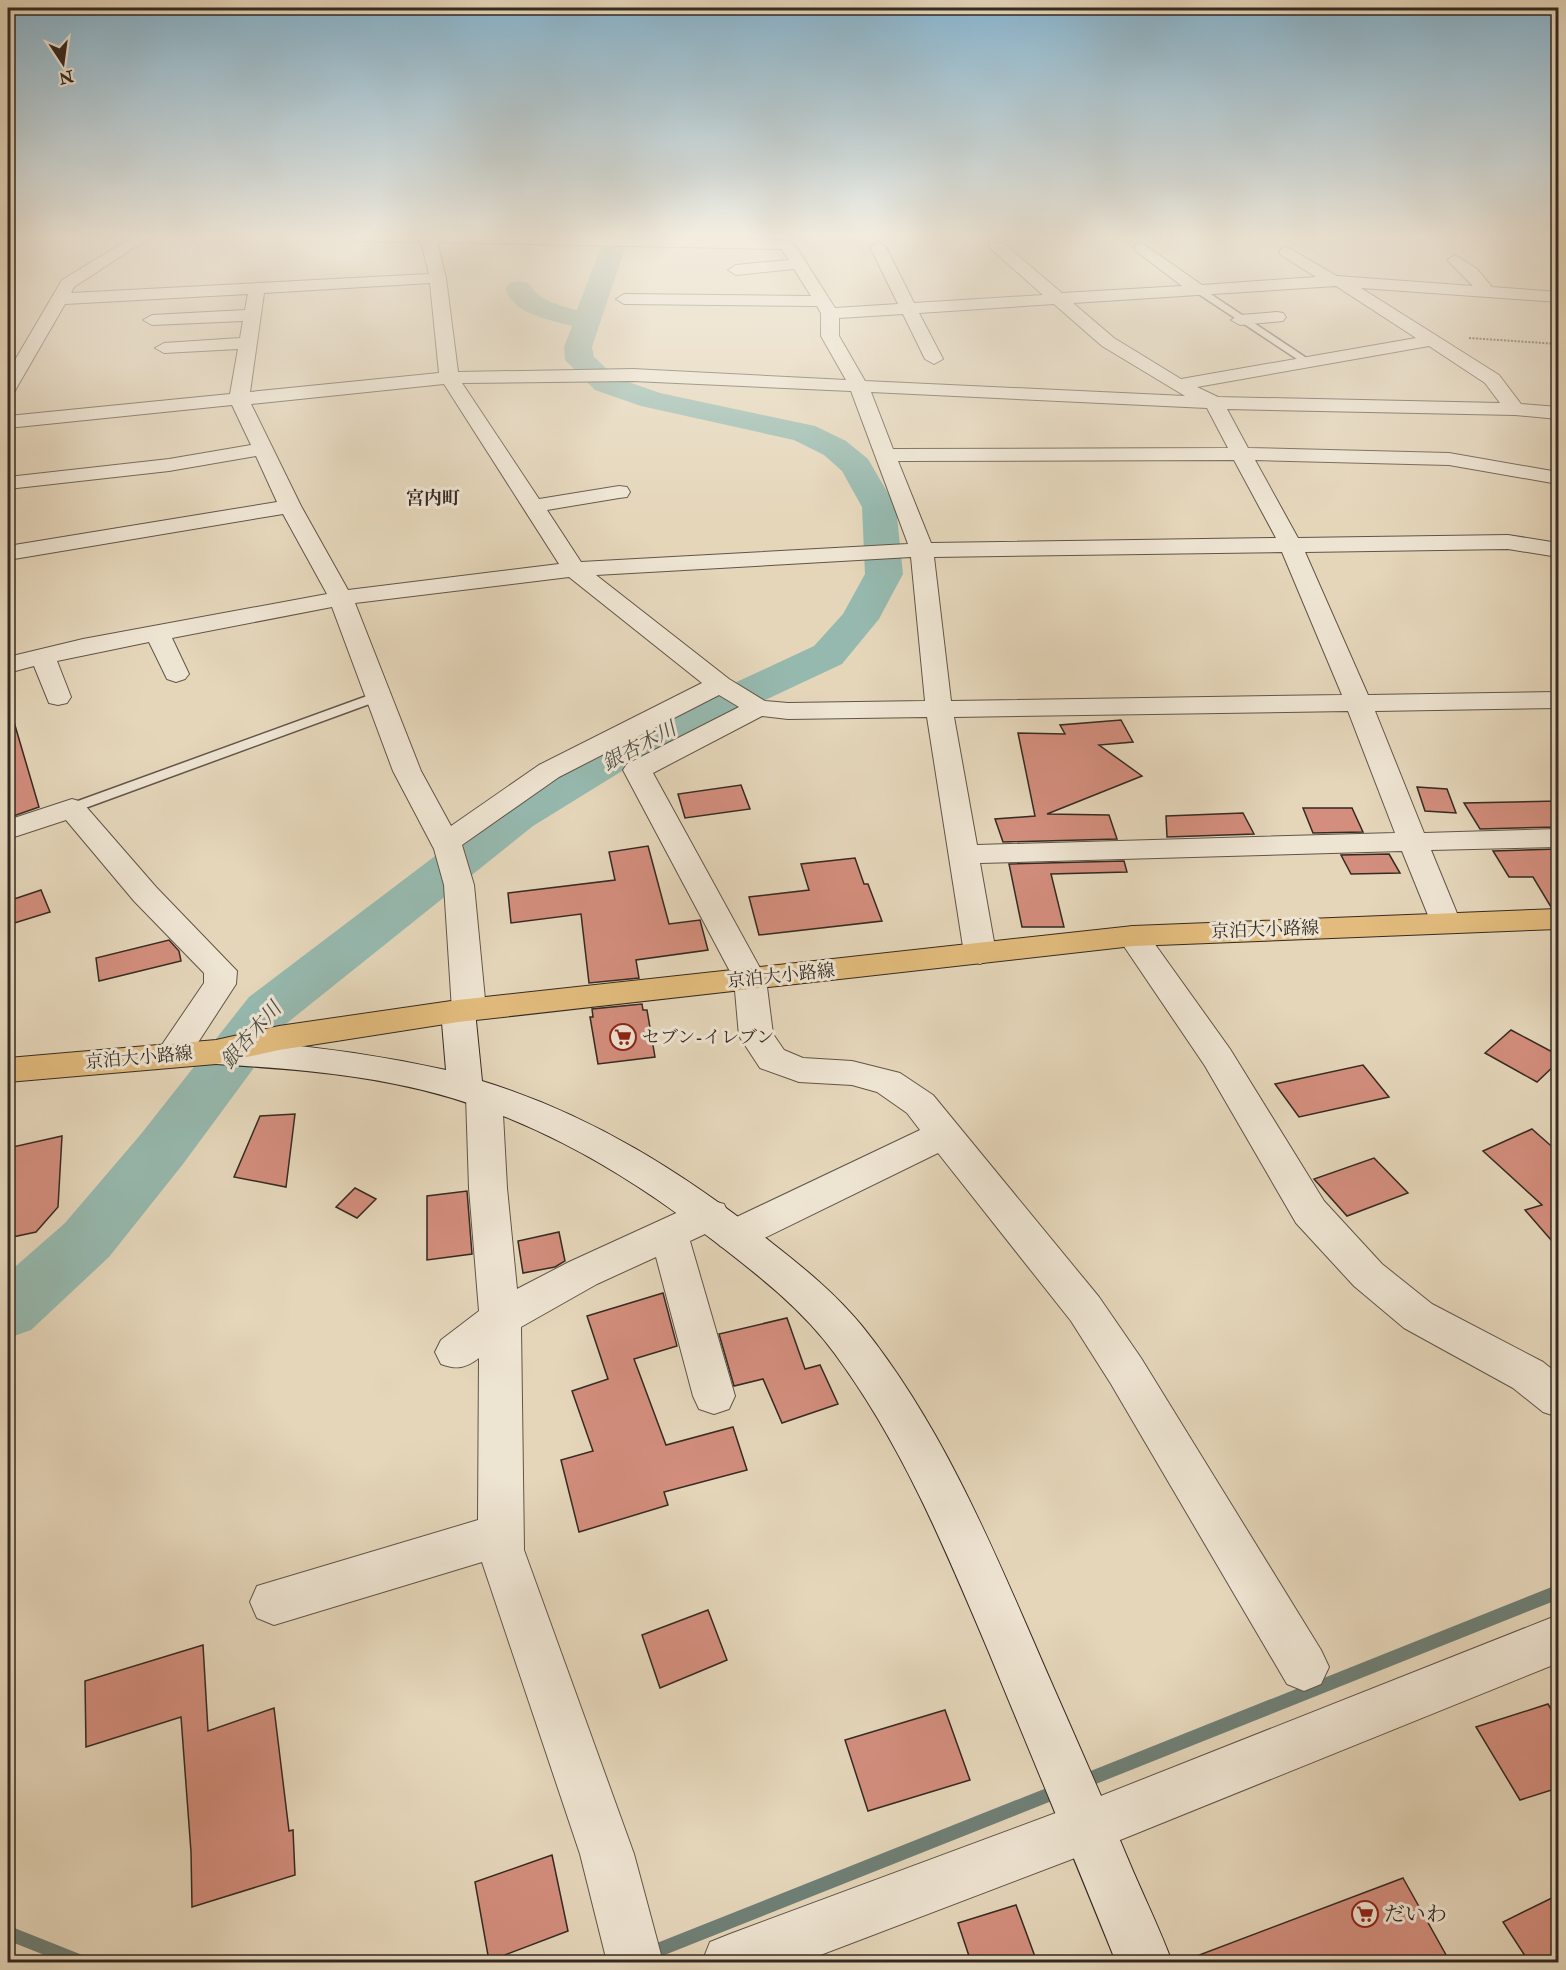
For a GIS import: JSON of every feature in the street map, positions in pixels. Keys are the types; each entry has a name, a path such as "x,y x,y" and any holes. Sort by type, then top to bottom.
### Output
{"main road":[{"name":"京泊大小路線","path":"271,1047 464,1011 1133,936 1558,919"},
{"name":"京泊大小路線","path":"8,1070 195,1053"}],"street":[{"path":"8,387 15,361 38,328"},
{"path":"250,328 239,399 290,506 341,598 407,771 447,846 459,885 464,1011 488,1188 500,1318 501,1550 607,1854 631,1946"},
{"path":"443,328 449,378 574,569 720,684 758,708 788,711 1558,700"},
{"path":"829,328 830,336 859,386 922,550 939,709 980,953"},
{"path":"919,328 934,359"},
{"path":"1091,328 1108,342 1178,385 1214,403 1290,544 1358,702 1445,923"},
{"path":"1411,328 1492,379 1515,409"},
{"path":"1178,385 1427,338"},
{"path":"164,348 248,343"},
{"path":"8,422 449,378 575,375 633,375 1214,403 1515,409 1558,414"},
{"path":"8,483 169,465 263,448"},
{"path":"886,455 1242,454 1449,459 1558,478"},
{"path":"533,506 619,492"},
{"path":"8,553 290,506"},
{"path":"8,665 157,633 341,598 574,569 852,552 922,550 1508,542 1558,550"},
{"path":"157,633 176,674"},
{"path":"43,657 58,698"},
{"path":"447,846 549,771 720,684"},
{"path":"758,708 637,770 750,979 756,1036 772,1059 799,1070 852,1073 888,1082 920,1104 1085,1309 1126,1371 1304,1667"},
{"path":"8,830 72,808 145,894 221,971 220,984 195,1053 271,1047 337,1062 401,1072 475,1093 552,1120 595,1140 638,1165 722,1225 792,1280 844,1334 905,1422 961,1528 1144,1962"},
{"path":"963,854 1558,838"},
{"path":"1133,936 1218,1058 1317,1220 1368,1275 1418,1316 1528,1375 1558,1399"},
{"path":"456,1352 500,1318 583,1273 669,1234 722,1225 944,1134"},
{"path":"669,1234 714,1396"},
{"path":"274,1602 502,1535"},
{"path":"730,1962 1088,1827 1558,1639"}],"lane":[{"path":"1253,328 1306,361"},
{"path":"72,808 378,696"}],"path":[{"path":"1427,338 1558,344"}],"building":[{"path":"1121,720 1133,742 1099,745 1142,776 1047,814 1109,815 1117,839 1003,842 995,819 1035,816 1018,733 1065,734 1060,725"},
{"path":"14,722 39,807 8,818 8,723"},
{"path":"741,785 750,809 685,818 678,794"},
{"path":"1417,787 1447,789 1456,813 1425,811"},
{"path":"1558,801 1558,827 1480,829 1464,803"},
{"path":"1303,808 1352,808 1363,832 1313,833"},
{"path":"1243,813 1254,834 1167,837 1166,816"},
{"path":"648,846 669,924 700,920 708,950 636,960 639,978 589,983 581,914 511,923 508,893 615,880 609,852"},
{"path":"1558,849 1558,907 1551,907 1533,877 1509,877 1493,851"},
{"path":"1389,854 1400,873 1351,874 1341,855"},
{"path":"855,858 864,884 868,884 882,921 759,935 749,897 809,890 801,864"},
{"path":"1124,861 1127,872 1051,874 1064,927 1022,927 1009,864"},
{"path":"41,890 50,912 8,925 8,901"},
{"path":"169,940 179,951 181,961 99,981 96,958"},
{"name":"セブン-イレブン","path":"642,1004 643,1010 647,1010 655,1057 598,1064 590,1017 593,1017 592,1009"},
{"path":"1511,1030 1558,1055 1558,1062 1537,1082 1485,1053"},
{"path":"1363,1065 1389,1097 1299,1117 1275,1084"},
{"path":"295,1114 286,1187 234,1177 260,1116"},
{"path":"1532,1129 1558,1152 1558,1248 1525,1210 1542,1205 1483,1151"},
{"path":"62,1136 58,1207 36,1232 8,1238 8,1148"},
{"path":"1374,1158 1408,1193 1347,1216 1314,1179"},
{"path":"355,1188 376,1199 357,1218 336,1207"},
{"path":"467,1191 472,1254 427,1260 427,1196"},
{"path":"559,1232 565,1261 555,1267 523,1273 518,1241"},
{"path":"663,1293 677,1346 634,1359 666,1445 733,1427 747,1470 664,1492 668,1505 579,1532 561,1460 593,1451 572,1391 608,1379 587,1316"},
{"path":"787,1318 805,1369 820,1365 838,1404 782,1423 763,1379 734,1386 719,1334"},
{"path":"708,1610 727,1660 660,1688 642,1635"},
{"path":"203,1645 208,1731 274,1708 289,1831 293,1830 295,1875 192,1907 191,1852 181,1717 86,1747 85,1681"},
{"path":"1548,1704 1558,1721 1558,1788 1520,1800 1476,1727"},
{"path":"945,1710 970,1780 868,1811 845,1740"},
{"path":"552,1855 568,1931 489,1961 475,1882"},
{"name":"だいわ","path":"1403,1878 1450,1962 1186,1962 1186,1960"},
{"path":"1558,1895 1558,1962 1529,1962 1503,1922"},
{"path":"1016,1905 1037,1962 971,1962 958,1923"}],"waterway":[{"name":"銀杏木川","path":"8,1311 87,1240 162,1149 268,1010 517,816 633,746 828,655 860,619 884,574 879,507 856,466 835,448 804,433 652,400 606,384 580,360 578,347 585,328"},
{"path":"1082,1782 1558,1592"},
{"path":"628,1962 1058,1791"},
{"path":"8,1933 81,1962"}],"place":[{"name":"セブン-イレブン","path":"623,1037"},
{"name":"だいわ","path":"1365,1914"}],"district":[{"name":"宮内町","path":"433,498"}]}
